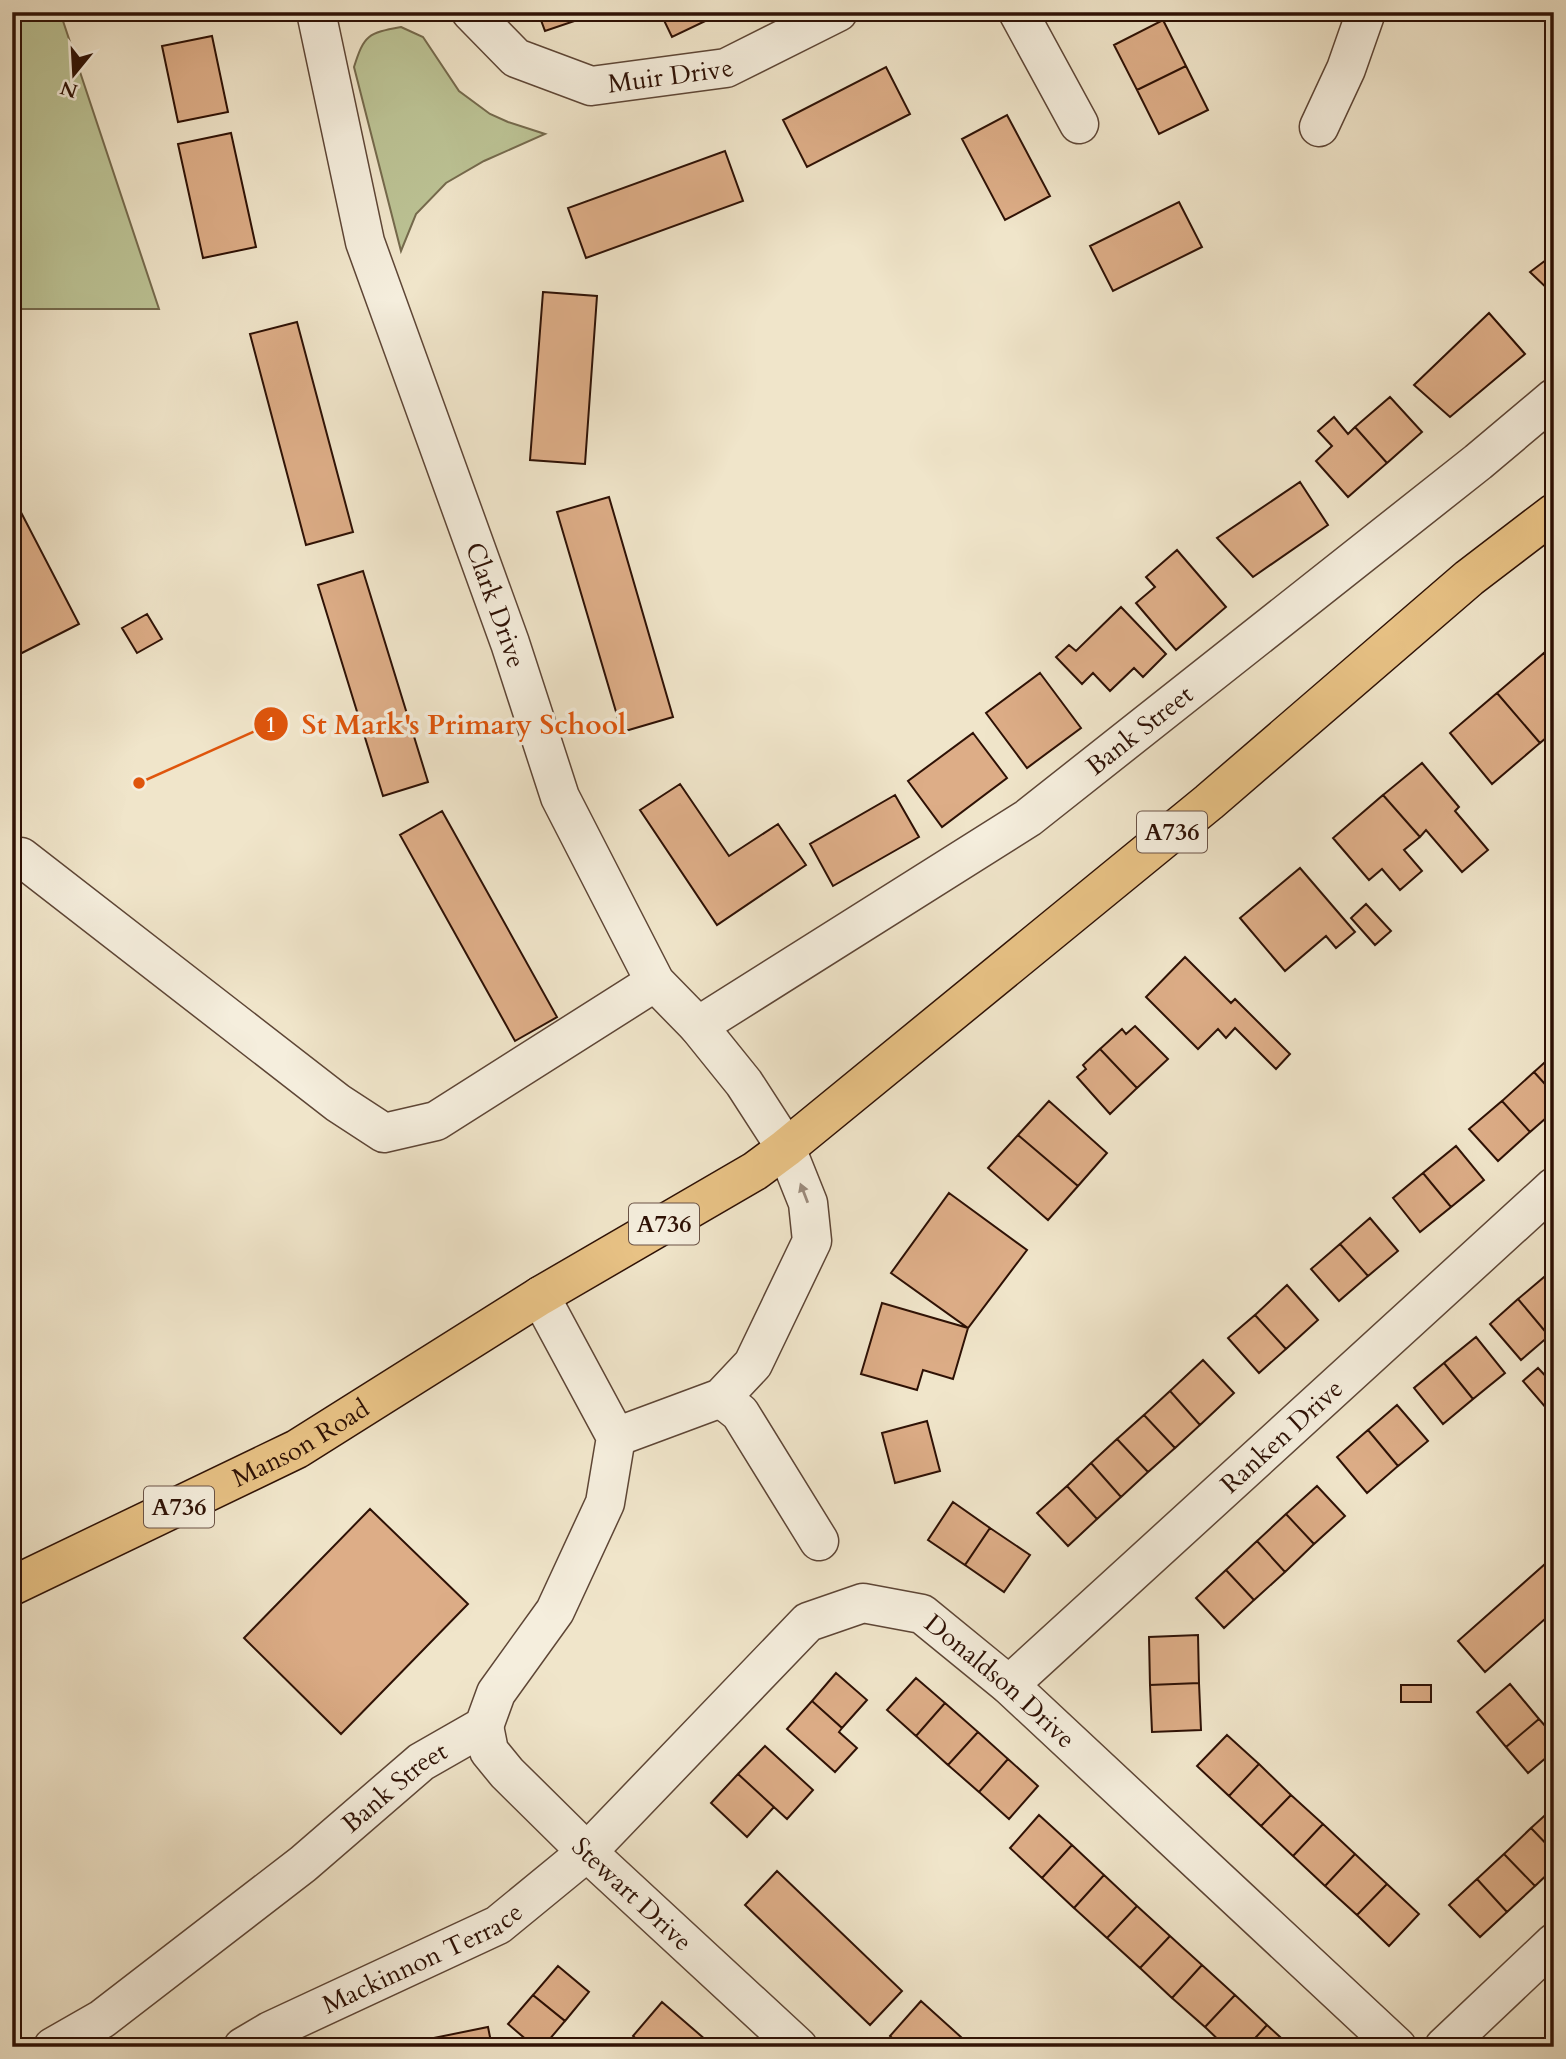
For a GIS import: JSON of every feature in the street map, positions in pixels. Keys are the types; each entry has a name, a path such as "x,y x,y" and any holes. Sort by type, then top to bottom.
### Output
{"main road":[{"name":"A736","path":"540,1296 733,1184 786,1148 1209,802 1469,578 1554,513"},
{"name":"Manson Road","path":"12,1587 297,1449 540,1296"}],"street":[{"name":"Clark Drive","path":"316,12 365,242 510,643 560,797 655,982 698,1026 744,1083 786,1148"},
{"name":"Muir Drive","path":"471,12 516,58 591,86 726,68 838,12"},
{"path":"1018,12 1079,124"},
{"path":"1320,127 1346,69 1366,12"},
{"name":"Bank Street","path":"698,1026 1028,818 1478,462 1554,398"},
{"path":"21,858 338,1103 384,1133 436,1121 655,982"},
{"path":"616,1437 721,1398 753,1364 812,1241 808,1203 786,1148"},
{"name":"Ranken Drive","path":"1009,1685 1554,1186"},
{"path":"484,1726 496,1693 555,1611 605,1503 616,1437 540,1296"},
{"path":"721,1398 740,1412 819,1541"},
{"name":"Donaldson Drive","path":"587,1852 808,1622 863,1603 922,1614 1009,1685 1397,2047"},
{"name":"Bank Street","path":"53,2047 102,2019 292,1872 421,1762 484,1726"},
{"name":"Stewart Drive","path":"484,1726 489,1751 507,1773 587,1852 798,2047"},
{"name":"Mackinnon Terrace","path":"243,2047 270,2031 498,1926 587,1852"},
{"path":"1444,2047 1554,1943"}],"green space":[{"path":"12,12 60,12 159,309 12,309"},
{"path":"401,27 423,37 459,91 490,114 545,134 484,161 446,183 416,214 401,251 354,67 361,48 369,37 381,31"}],"building":[{"path":"538,12 598,12 598,13 545,31"},
{"path":"660,12 719,12 720,14 672,37"},
{"path":"1163,20 1186,66 1137,90 1114,45"},
{"path":"212,36 228,112 178,122 162,46"},
{"path":"1186,66 1208,110 1159,134 1137,90"},
{"path":"886,67 910,114 807,167 783,120"},
{"path":"1007,115 1050,196 1005,220 962,139"},
{"path":"231,133 256,247 203,258 178,144"},
{"path":"725,151 743,201 586,258 568,208"},
{"path":"1179,202 1202,247 1113,291 1090,246"},
{"path":"1554,254 1554,295 1530,272"},
{"path":"543,292 597,296 585,464 530,460"},
{"path":"1489,313 1525,354 1450,417 1414,385"},
{"path":"297,322 353,532 306,545 250,334"},
{"path":"1390,397 1422,432 1387,463 1355,427"},
{"path":"1334,417 1348,434 1355,427 1387,463 1348,497 1316,461 1332,446 1318,431"},
{"path":"1300,482 1328,525 1253,577 1217,538"},
{"path":"12,495 79,624 12,658"},
{"path":"609,497 673,717 622,732 557,512"},
{"path":"1177,550 1226,607 1176,650 1136,603 1155,587 1146,577"},
{"path":"363,571 428,782 383,796 318,585"},
{"path":"1121,607 1166,654 1143,677 1134,668 1110,691 1093,673 1082,684 1056,657 1069,645 1076,651"},
{"path":"147,614 162,639 137,653 122,628"},
{"path":"1544,653 1554,664 1554,731 1540,743 1497,693"},
{"path":"1040,673 1081,728 1027,768 986,713"},
{"path":"1497,693 1540,743 1492,784 1450,733"},
{"path":"973,733 1007,778 942,827 908,781"},
{"path":"1422,763 1459,807 1455,811 1488,850 1462,872 1426,830 1420,837 1383,795"},
{"path":"680,784 729,856 778,824 806,865 717,925 640,810"},
{"path":"895,795 919,837 833,886 810,844"},
{"path":"1383,795 1420,837 1404,850 1422,871 1400,890 1382,869 1369,880 1333,838"},
{"path":"442,811 557,1017 515,1041 400,835"},
{"path":"1300,868 1355,932 1336,948 1326,936 1285,971 1240,918"},
{"path":"1366,904 1391,931 1375,945 1351,918"},
{"path":"1185,957 1231,1003 1235,999 1290,1054 1276,1069 1235,1028 1226,1038 1218,1029 1198,1049 1146,997"},
{"path":"1135,1026 1168,1059 1137,1088 1100,1049 1122,1029 1126,1034"},
{"path":"1100,1049 1137,1088 1110,1114 1077,1077 1086,1069 1083,1065"},
{"path":"1554,1054 1554,1094 1534,1072"},
{"path":"1534,1072 1554,1094 1554,1111 1530,1132 1502,1101"},
{"path":"1049,1101 1107,1153 1078,1186 1018,1135"},
{"path":"1502,1101 1530,1132 1498,1161 1469,1129"},
{"path":"1018,1135 1078,1186 1048,1220 988,1168"},
{"path":"1456,1146 1484,1180 1451,1207 1423,1173"},
{"path":"1423,1173 1451,1207 1420,1232 1393,1198"},
{"path":"949,1193 1027,1250 968,1328 891,1273"},
{"path":"1370,1218 1398,1251 1368,1276 1340,1244"},
{"path":"1340,1244 1368,1276 1339,1301 1311,1269"},
{"path":"1550,1272 1554,1277 1554,1332 1549,1336 1518,1299"},
{"path":"1287,1285 1318,1320 1286,1349 1255,1315"},
{"path":"1518,1299 1549,1336 1521,1360 1490,1324"},
{"path":"882,1303 968,1328 953,1379 923,1370 917,1390 861,1374"},
{"path":"1255,1315 1286,1349 1259,1373 1228,1338"},
{"path":"1476,1337 1505,1373 1473,1399 1444,1363"},
{"path":"1203,1360 1234,1393 1200,1425 1170,1391"},
{"path":"1444,1363 1473,1399 1443,1424 1414,1388"},
{"path":"1538,1368 1554,1385 1554,1403 1547,1409 1523,1381"},
{"path":"1170,1391 1200,1425 1175,1448 1144,1415"},
{"path":"1397,1405 1428,1441 1398,1466 1368,1430"},
{"path":"1144,1415 1175,1448 1148,1472 1117,1439"},
{"path":"927,1421 940,1471 895,1483 882,1433"},
{"path":"1368,1430 1398,1466 1367,1493 1337,1457"},
{"path":"1117,1439 1148,1472 1121,1497 1091,1463"},
{"path":"1091,1463 1121,1497 1097,1519 1067,1486"},
{"path":"1067,1486 1097,1519 1068,1546 1037,1513"},
{"path":"1317,1486 1345,1516 1314,1544 1286,1514"},
{"path":"953,1502 990,1528 965,1565 928,1540"},
{"path":"370,1509 468,1604 341,1734 244,1638"},
{"path":"1286,1514 1314,1544 1285,1572 1257,1541"},
{"path":"990,1528 1030,1555 1004,1592 965,1565"},
{"path":"1257,1541 1285,1572 1254,1600 1226,1570"},
{"path":"1554,1556 1554,1611 1485,1672 1458,1641"},
{"path":"1226,1570 1254,1600 1224,1628 1196,1598"},
{"path":"1198,1635 1199,1683 1150,1685 1149,1637"},
{"path":"836,1673 867,1700 842,1728 812,1701"},
{"path":"916,1678 945,1703 916,1736 887,1710"},
{"path":"1199,1683 1201,1730 1152,1732 1150,1685"},
{"path":"1510,1684 1539,1719 1506,1747 1477,1712"},
{"path":"1401,1685 1431,1685 1431,1702 1401,1702"},
{"path":"812,1701 842,1728 839,1732 857,1748 835,1772 787,1729"},
{"path":"945,1703 978,1732 948,1765 916,1736"},
{"path":"1539,1719 1554,1736 1554,1751 1528,1773 1506,1747"},
{"path":"978,1732 1008,1759 979,1792 948,1765"},
{"path":"1227,1735 1259,1764 1229,1796 1197,1766"},
{"path":"765,1746 813,1790 787,1819 738,1774"},
{"path":"1008,1759 1038,1786 1009,1819 979,1792"},
{"path":"1259,1764 1291,1795 1261,1826 1229,1796"},
{"path":"738,1774 774,1807 747,1837 711,1803"},
{"path":"1291,1795 1323,1824 1293,1856 1261,1826"},
{"path":"1554,1807 1554,1852 1531,1828"},
{"path":"1039,1815 1072,1845 1042,1878 1010,1848"},
{"path":"1323,1824 1355,1854 1325,1886 1293,1856"},
{"path":"1531,1828 1554,1852 1554,1868 1535,1886 1504,1854"},
{"path":"1072,1845 1104,1875 1074,1908 1042,1878"},
{"path":"1355,1854 1387,1884 1357,1915 1325,1886"},
{"path":"1504,1854 1535,1886 1507,1912 1477,1879"},
{"path":"777,1871 902,1991 870,2025 745,1905"},
{"path":"1104,1875 1137,1906 1107,1938 1074,1908"},
{"path":"1477,1879 1507,1912 1480,1937 1449,1905"},
{"path":"1387,1884 1419,1914 1389,1946 1357,1915"},
{"path":"1137,1906 1170,1936 1140,1968 1107,1938"},
{"path":"1170,1936 1202,1965 1172,1998 1140,1968"},
{"path":"1202,1965 1235,1995 1205,2027 1172,1998"},
{"path":"558,1966 589,1992 565,2021 533,1995"},
{"path":"533,1995 565,2021 543,2047 535,2047 508,2024"},
{"path":"1235,1995 1267,2025 1247,2047 1226,2047 1205,2027"},
{"path":"921,2001 972,2047 901,2047 890,2036"},
{"path":"662,2002 714,2047 645,2047 633,2036"},
{"path":"1267,2025 1291,2047 1247,2047"},
{"path":"488,2027 492,2047 405,2047 404,2044"}],"place":[{"name":"St Mark's Primary School","path":"139,783"}]}
